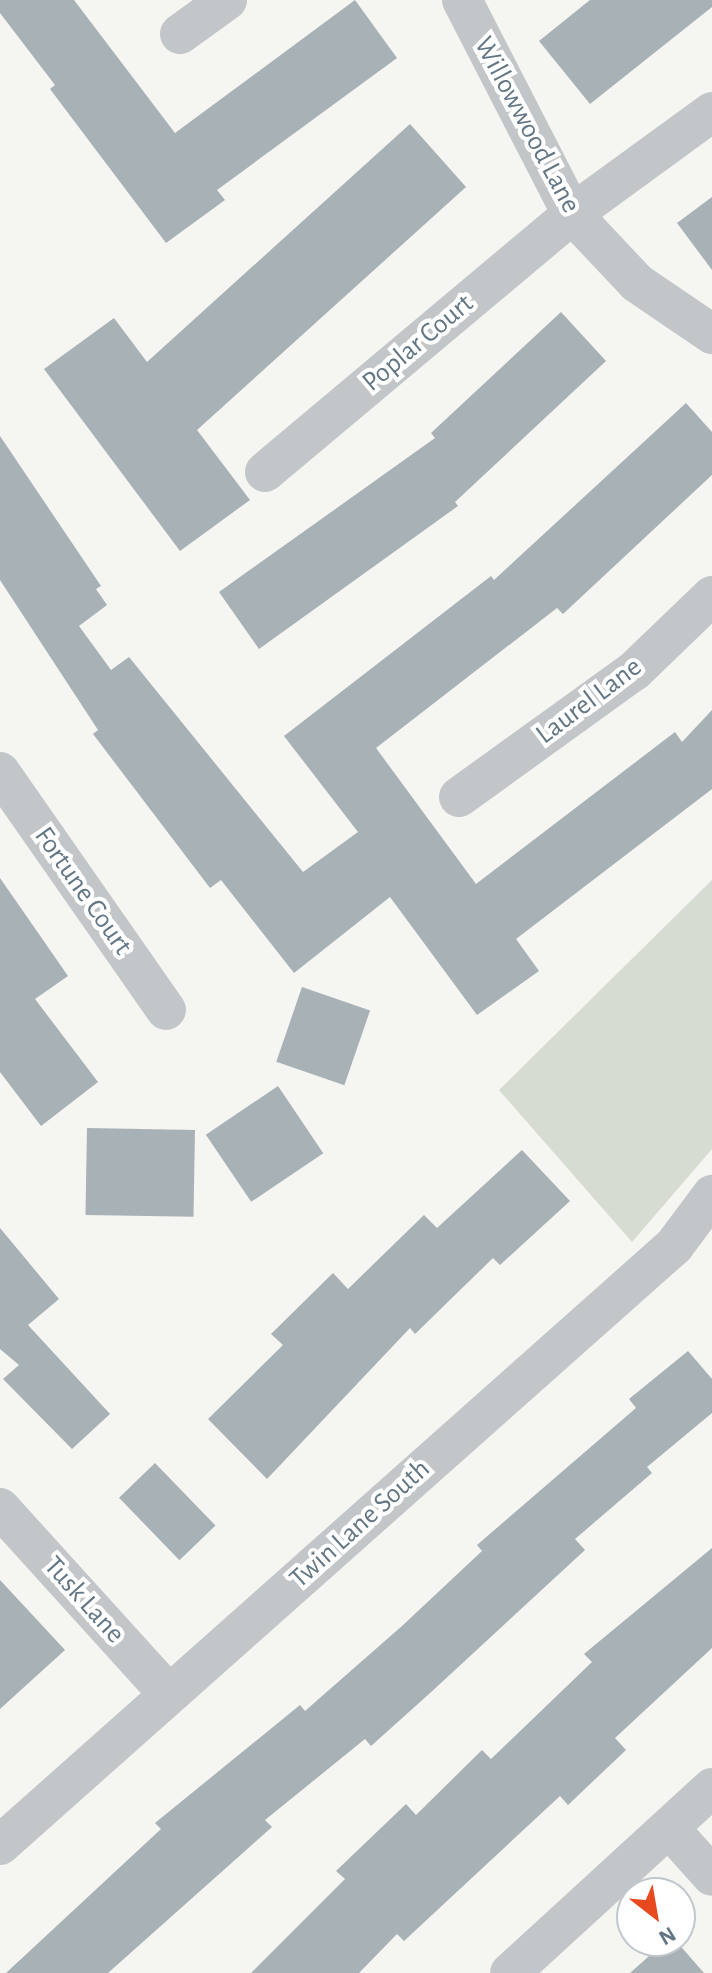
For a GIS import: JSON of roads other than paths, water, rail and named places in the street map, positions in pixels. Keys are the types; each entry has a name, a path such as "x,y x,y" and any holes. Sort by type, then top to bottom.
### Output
{"street":[{"path":"180,34 227,0"},
{"name":"Willowwood Lane","path":"462,0 572,214 637,283 712,334"},
{"name":"Poplar Court","path":"265,472 572,214 712,112"},
{"name":"Laurel Lane","path":"459,797 634,671 712,596"},
{"name":"Fortune Court","path":"0,772 166,1010"},
{"name":"Twin Lane South","path":"0,1845 674,1246 712,1195"},
{"name":"Tusk Lane","path":"0,1508 168,1693"},
{"path":"510,1973 712,1788"},
{"path":"669,1828 712,1876"}]}
